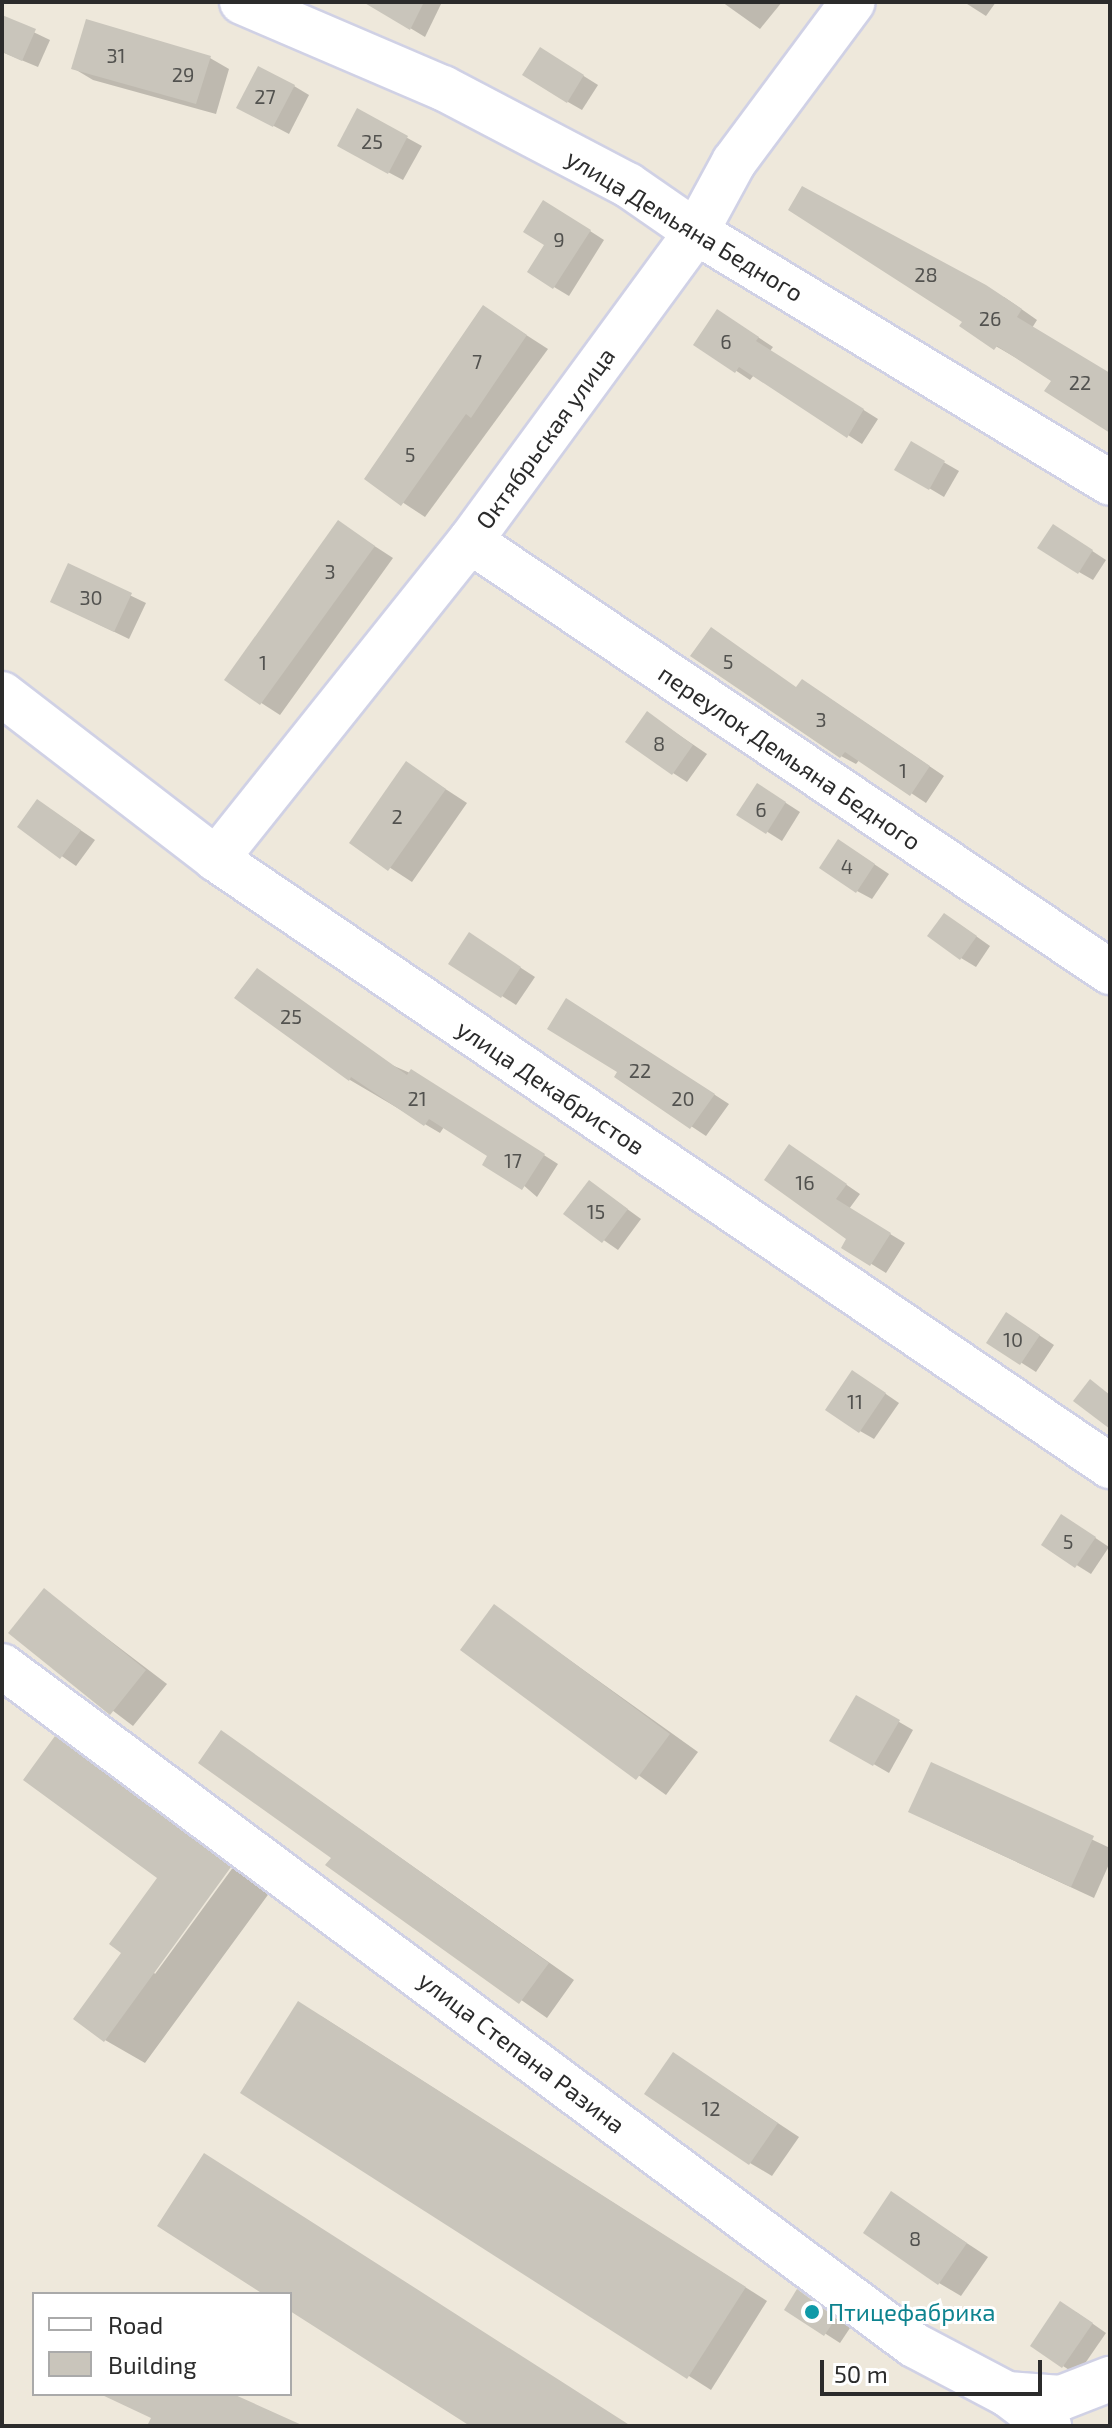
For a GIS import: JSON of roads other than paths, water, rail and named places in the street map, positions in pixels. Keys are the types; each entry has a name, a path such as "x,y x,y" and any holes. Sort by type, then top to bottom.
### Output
{"street":[{"name":"улица Демьяна Бедного","path":"242,2 443,88 628,185 696,232 1110,483"},
{"name":"Октябрьская улица","path":"216,859 470,541 696,232 734,162 853,2"},
{"name":"переулок Демьяна Бедного","path":"470,541 1110,972"},
{"name":"улица Декабристов","path":"2,694 216,859 1110,1466"},
{"name":"улица Степана Разина","path":"2,1666 914,2345 1007,2394 1049,2426"},
{"path":"1007,2394 1061,2398 1110,2379"}],"place":[{"name":"Птицефабрика","path":"812,2312"}]}
